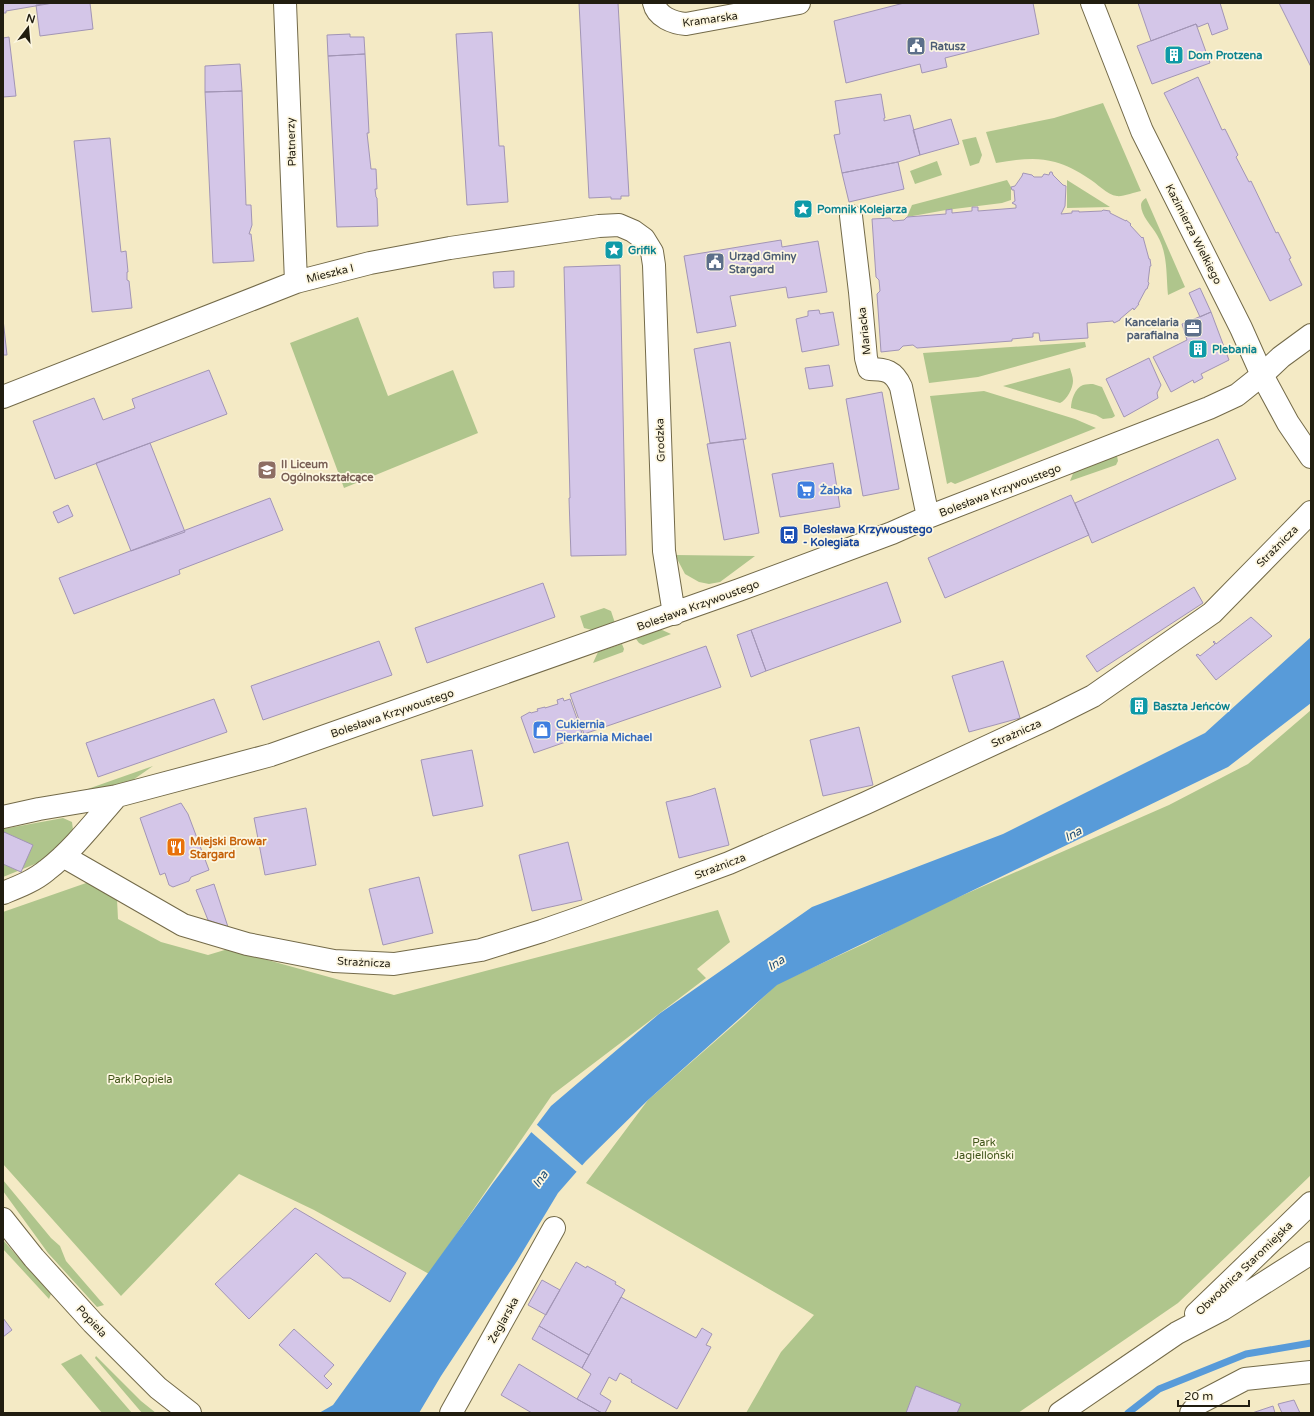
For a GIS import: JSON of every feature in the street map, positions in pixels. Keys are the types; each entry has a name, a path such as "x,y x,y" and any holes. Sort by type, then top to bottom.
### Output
{"street":[{"name":"Płatnerzy","path":"285,3 296,282"},
{"name":"Kramarska","path":"654,3 655,9 667,19 676,23 686,24 799,3"},
{"name":"Kazimierza Wielkiego","path":"1092,3 1142,131 1237,321 1262,375 1288,423 1311,457"},
{"name":"Mariacka","path":"851,216 866,358 869,369 880,369 890,373 897,378 901,387 928,518"},
{"name":"Mieszka I","path":"3,397 296,282 370,263 450,248 599,226 619,225 633,231 644,239 652,252 654,265"},
{"name":"Grodzka","path":"654,265 664,551 674,614"},
{"name":"Bolesława Krzywoustego","path":"3,818 39,809 117,796 270,755 674,614 892,533 1209,408 1237,395 1262,375 1281,357 1311,335"},
{"name":"Strażnicza","path":"63,856 183,925 247,944 334,961 394,964 481,950 585,916 729,863 866,803 1049,718 1086,699 1212,613 1311,512"},
{"path":"3,893 27,883 46,871 63,856 117,796"},
{"name":"Obwodnica Staromiejska","path":"1177,1334 1311,1202"},
{"name":"Popiela","path":"3,1219 34,1258 93,1323 158,1388 190,1413"},
{"name":"Żeglarska","path":"451,1413 554,1228"},
{"name":"Obwodnica Staromiejska","path":"1060,1413 1177,1334 1223,1309 1311,1253"},
{"path":"1191,1413 1199,1402 1245,1379 1311,1372"}],"green space":[{"path":"1103,103 1141,191 1122,196 1113,195 1076,171 1048,160 1026,159 996,163 986,132 1054,118"},
{"path":"976,137 982,155 979,163 970,166 962,140"},
{"path":"937,161 942,175 915,184 910,171"},
{"path":"1007,180 1011,187 1011,200 1002,203 946,210 907,217 912,205"},
{"path":"1067,180 1110,207 1067,208"},
{"path":"1146,198 1185,287 1168,295 1166,264 1161,242 1141,209 1141,203"},
{"path":"358,317 388,396 453,370 478,433 344,488 290,343"},
{"path":"1085,342 1086,347 978,377 929,383 923,353"},
{"path":"1070,368 1073,384 1067,397 1060,403 1003,386"},
{"path":"1093,384 1102,387 1115,416 1112,418 1103,419 1096,415 1071,408 1076,391 1083,385"},
{"path":"984,391 1075,419 1096,428 955,484 951,482 947,484 930,396"},
{"path":"1117,456 1118,461 1116,465 1070,481 1074,471"},
{"path":"675,555 755,556 720,582 709,584 699,582 685,574"},
{"path":"604,608 611,611 615,623 592,630 584,628 580,616"},
{"path":"660,629 671,634 643,645 636,639"},
{"path":"622,644 624,649 623,652 593,663 598,652"},
{"name":"Park Jagielloński","path":"1311,710 1311,1175 1178,1303 1018,1413 746,1413 781,1352 814,1315 586,1183 648,1100 744,1016 777,984 866,943 922,913 1169,805 1248,764"},
{"path":"153,766 130,782 65,797"},
{"path":"63,818 72,822 73,830 69,837 40,862 3,877 3,829"},
{"name":"Park Popiela","path":"89,882 117,899 118,919 161,942 208,955 228,949 394,995 718,910 730,942 697,969 706,978 552,1095 429,1274 314,1210 239,1174 121,1296 3,1164 3,912"},
{"path":"3,1180 51,1238 60,1246 66,1261 104,1305 97,1307 48,1253 3,1191"},
{"path":"3,1240 51,1294 49,1299 3,1249"},
{"path":"81,1354 132,1413 102,1413 61,1364"},
{"path":"96,1356 141,1401 156,1413 142,1413 95,1358"}],"water":[{"name":"Ina","path":"1311,637 1311,703 1228,767 777,985 648,1100 586,1161 558,1193 517,1261 441,1376 419,1413 319,1413 333,1405 493,1183 551,1106 659,1014 812,907 1003,834 1205,733"}],"pier":[{"path":"536,1124 584,1167 578,1173 530,1131"}],"building":[{"path":"3,3 53,3 6,11 6,13 3,13"},
{"path":"53,3 90,3 93,29 40,36 36,5"},
{"path":"579,3 618,3 629,196 621,196 621,199 611,199 611,197 589,198"},
{"name":"Ratusz","path":"904,3 1033,3 1039,34 945,58 947,67 922,73 920,64 846,83 834,21"},
{"path":"1138,3 1220,3 1228,29 1212,35 1208,23 1198,27 1196,24 1151,41"},
{"path":"1279,3 1311,3 1311,67"},
{"name":"Dom Protzena","path":"1196,24 1210,63 1152,84 1137,46"},
{"path":"492,32 499,146 504,146 508,202 467,205 456,34"},
{"path":"350,34 350,37 364,37 365,54 328,56 327,35"},
{"path":"9,37 16,96 3,97 3,38"},
{"path":"365,54 369,133 367,133 371,169 376,169 377,189 375,189 377,198 378,226 337,227 328,56"},
{"path":"240,64 242,91 205,92 205,66"},
{"path":"1198,77 1222,130 1225,129 1238,155 1236,157 1249,182 1251,181 1276,233 1278,232 1291,258 1289,259 1302,285 1270,301 1164,93"},
{"path":"242,91 246,205 251,205 252,225 249,234 251,234 254,261 213,263 205,92"},
{"path":"881,94 885,118 884,121 910,115 920,155 898,162 842,173 834,135 840,134 835,101"},
{"path":"951,119 959,144 920,155 913,130"},
{"path":"110,138 121,252 126,251 128,272 127,280 129,281 132,308 92,312 74,141"},
{"path":"898,162 904,189 849,202 842,173"},
{"path":"1050,172 1052,172 1063,185 1066,186 1065,206 1061,214 1072,213 1072,211 1110,211 1110,213 1126,220 1142,238 1143,237 1151,266 1149,283 1139,304 1134,310 1133,308 1120,320 1114,323 1113,321 1087,323 1088,338 1040,341 1039,333 1033,333 1033,337 1012,339 1012,341 917,348 913,345 903,346 899,350 881,352 877,294 880,291 879,280 876,277 872,219 890,218 893,221 904,220 907,217 946,214 946,210 952,209 952,213 972,211 972,207 978,207 978,211 1016,208 1016,205 1012,203 1015,201 1014,190 1012,190 1011,187 1015,186 1023,173 1034,177 1042,177 1044,174 1049,175"},
{"path":"781,240 782,247 818,241 827,292 788,298 786,287 730,296 736,326 697,333 684,256"},
{"path":"620,265 626,555 571,556 564,267"},
{"path":"514,271 514,287 494,288 493,272"},
{"path":"1200,288 1211,312 1200,317 1189,293"},
{"path":"819,310 820,314 833,312 839,345 802,352 796,319 808,316 808,311"},
{"name":"Plebania","path":"1211,312 1229,360 1201,374 1203,378 1194,383 1193,380 1171,392 1153,357 1187,340 1182,324"},
{"path":"3,319 7,355 3,355"},
{"path":"730,342 746,439 710,443 694,349"},
{"path":"1149,358 1161,385 1157,393 1158,398 1124,417 1106,379"},
{"path":"829,365 833,386 809,389 805,368"},
{"path":"209,370 227,414 55,479 33,421 94,398 103,420 135,408 132,399"},
{"path":"882,392 899,489 863,496 846,399"},
{"path":"743,439 759,533 724,540 707,444"},
{"path":"1218,439 1236,479 1092,543 1075,503"},
{"path":"150,443 185,532 131,551 96,463"},
{"name":"Żabka","path":"833,463 840,507 780,517 772,474"},
{"path":"1071,495 1089,535 945,598 928,558"},
{"path":"270,498 283,530 179,570 180,574 74,614 59,578"},
{"path":"68,505 73,516 58,523 53,512"},
{"path":"887,582 901,622 766,671 751,630"},
{"path":"543,583 555,617 427,663 415,628"},
{"path":"1194,587 1203,603 1097,672 1086,656"},
{"path":"1251,617 1272,636 1216,680 1196,655 1198,654 1200,656 1215,644 1213,642 1214,641 1216,644"},
{"path":"751,630 766,671 751,677 737,635"},
{"path":"379,641 392,675 263,720 251,686"},
{"path":"706,646 721,687 584,734 570,694"},
{"path":"1003,661 1020,718 969,732 952,676"},
{"name":"Baszta Jeńców","path":"1139,697 1145,700 1148,706 1145,712 1139,715 1133,712 1130,706 1133,700"},
{"path":"563,698 564,701 570,699 583,736 534,753 521,717 530,712 538,711 537,709 558,704 557,700"},
{"path":"214,699 227,732 98,777 86,743"},
{"path":"859,727 873,785 823,796 810,740"},
{"path":"472,750 483,806 433,816 421,760"},
{"path":"715,788 729,845 679,858 666,802"},
{"name":"Miejski Browar Stargard","path":"181,803 188,814 209,870 191,877 189,881 173,887 169,885 165,873 160,875 140,818"},
{"path":"306,808 316,865 265,875 254,818"},
{"path":"4,832 33,845 21,872 3,864"},
{"path":"568,842 582,900 532,911 519,855"},
{"path":"419,877 433,933 383,945 369,889"},
{"path":"214,884 228,927 208,920 196,890"},
{"path":"295,1208 406,1273 390,1302 350,1278 343,1278 316,1253 249,1319 215,1284"},
{"path":"576,1262 586,1268 587,1266 616,1282 615,1284 625,1290 589,1355 539,1326"},
{"path":"542,1280 560,1290 546,1315 528,1305"},
{"path":"621,1297 696,1338 702,1328 712,1334 706,1345 711,1347 677,1409 631,1382 632,1380 620,1373 616,1381 609,1377 600,1394 611,1401 605,1413 602,1413 577,1399 591,1374 582,1368"},
{"path":"3,1318 12,1330 3,1337"},
{"path":"539,1326 589,1355 582,1368 532,1339"},
{"path":"294,1329 334,1365 324,1376 332,1384 327,1389 279,1345"},
{"path":"519,1364 602,1413 532,1413 501,1395"},
{"path":"916,1386 961,1404 957,1413 906,1413"},
{"path":"1294,1400 1300,1413 1282,1413 1278,1404"},
{"path":"1273,1406 1275,1413 1252,1413"}],"waterway":[{"path":"1128,1413 1159,1389 1246,1354 1311,1343"}],"place":[{"name":"Ratusz","path":"916,46"},
{"name":"Dom Protzena","path":"1174,55"},
{"name":"Pomnik Kolejarza","path":"803,209"},
{"name":"Grifik","path":"614,250"},
{"name":"Urząd Gminy Stargard","path":"715,262"},
{"name":"Kancelaria parafialna","path":"1193,328"},
{"name":"Plebania","path":"1198,349"},
{"name":"II Liceum Ogólnokształcące","path":"267,470"},
{"name":"Żabka","path":"806,490"},
{"name":"Bolesława Krzywoustego - Kolegiata","path":"789,535"},
{"name":"Baszta Jeńców","path":"1139,706"},
{"name":"Cukiernia Pierkarnia Michael","path":"542,730"},
{"name":"Miejski Browar Stargard","path":"176,847"}]}
